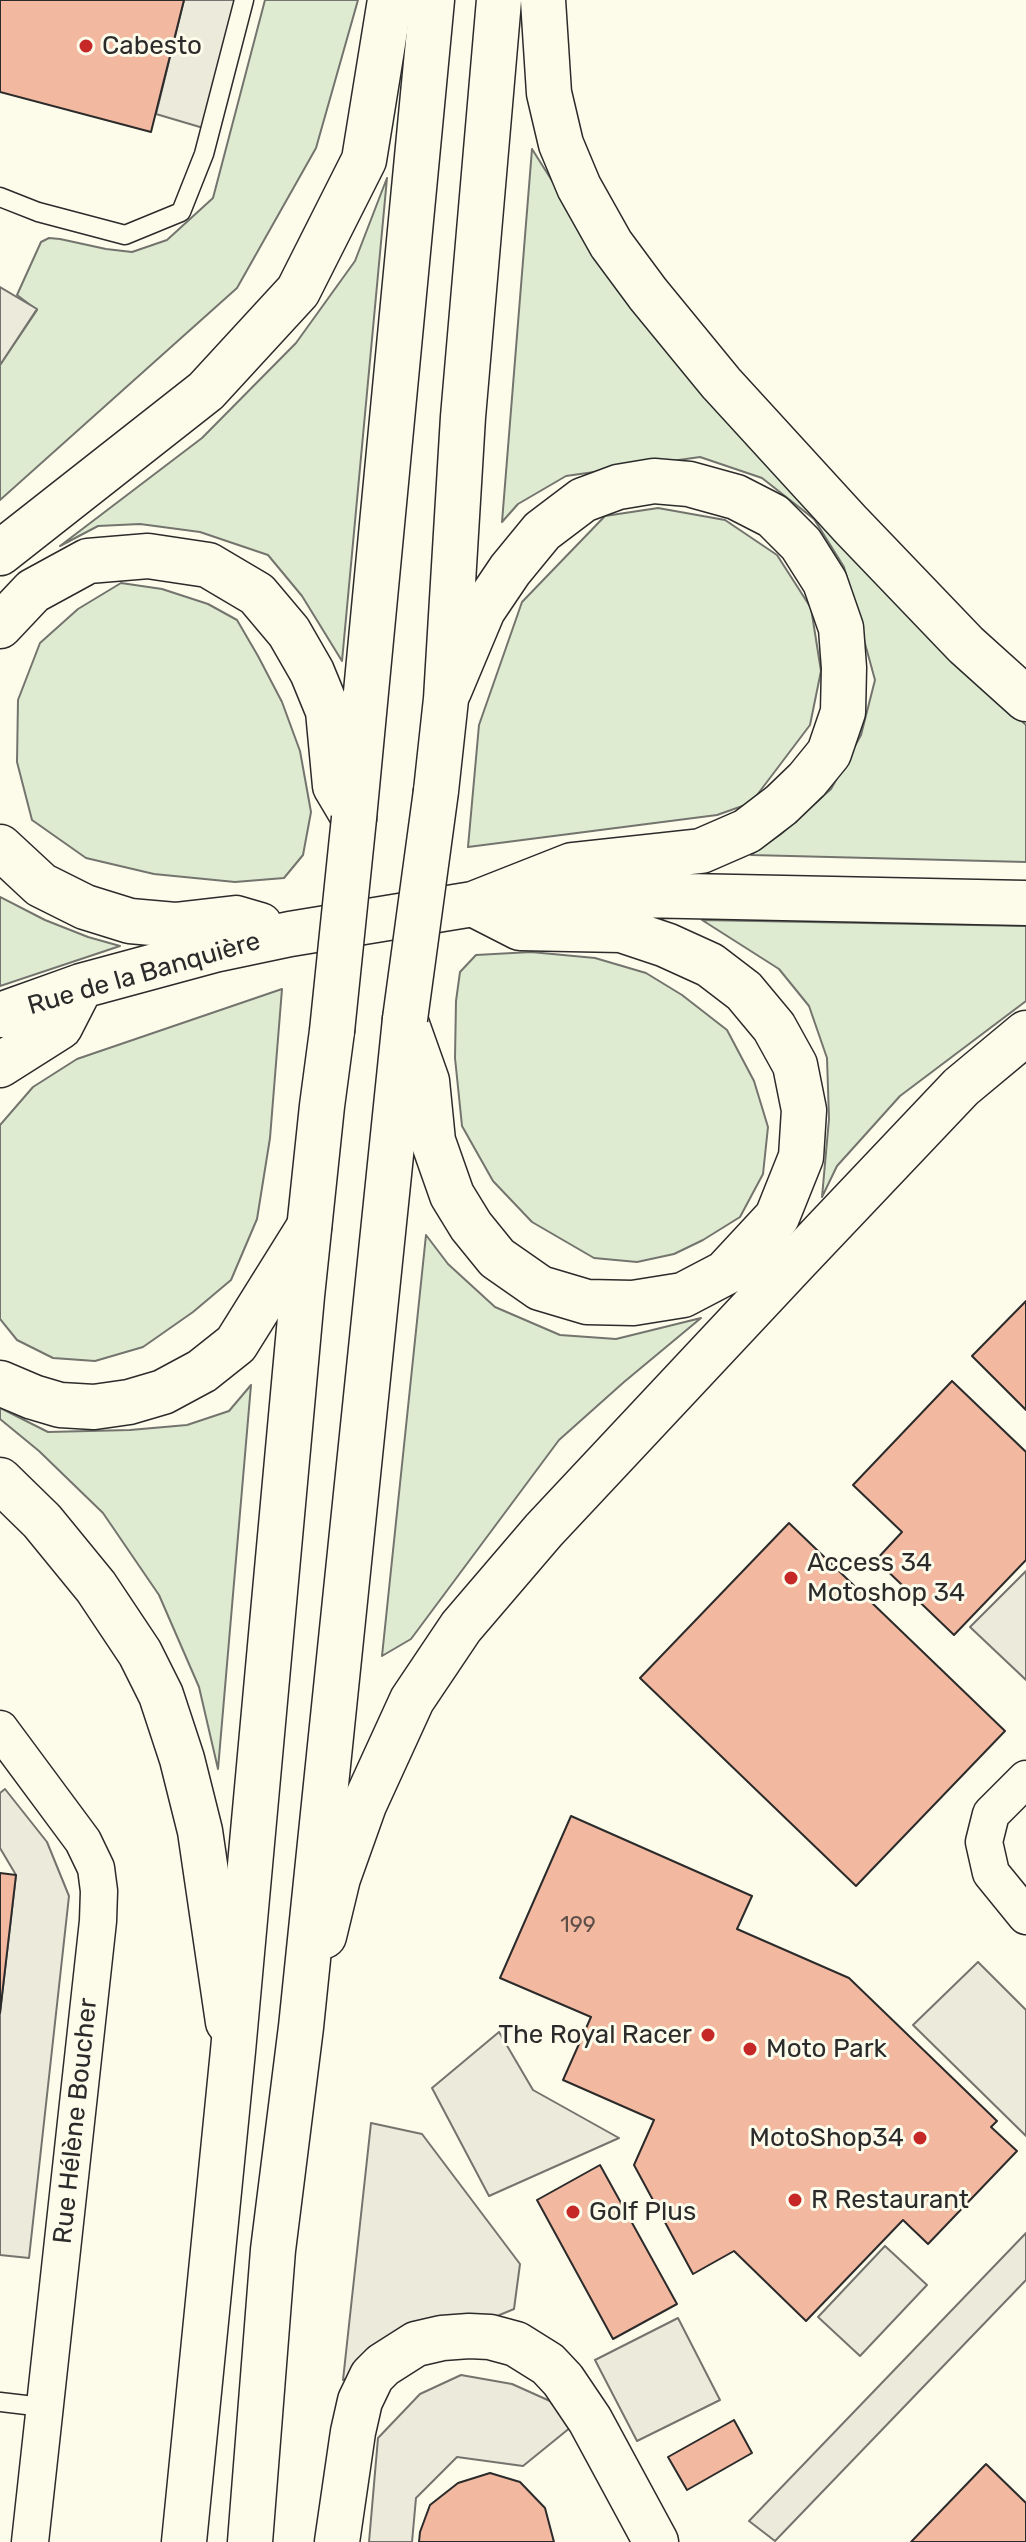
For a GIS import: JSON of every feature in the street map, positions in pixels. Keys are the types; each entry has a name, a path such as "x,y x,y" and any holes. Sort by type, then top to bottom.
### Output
{"main road":[{"path":"0,553 206,391 298,291 364,160 390,0"},
{"path":"184,2542 309,1227 354,818 432,0"},
{"path":"250,2542 273,2250 301,2027 405,1019 446,699 463,417 499,0"},
{"path":"543,0 549,93 561,144 579,187 611,244 721,383 966,645 1026,699"},
{"path":"446,699 483,610 510,570 542,531 583,500 618,487 654,481 689,484 736,497 773,516 801,544 825,582 841,628 843,712 829,753 781,805 747,831 701,851 572,865 473,904"},
{"path":"0,626 33,591 88,561 148,556 208,565 257,594 289,632 312,672 328,711 335,786 354,818"},
{"path":"0,847 41,885 85,907 130,921 175,925 236,918 290,934"},
{"path":"473,904 638,895 1026,903"},
{"path":"405,1019 427,1081 433,1141 452,1195 471,1226 497,1258 540,1288 587,1302 633,1303 683,1295 725,1273 777,1217 801,1157 804,1110 795,1065 774,1027 744,991 710,965 666,945 621,930 520,928 473,904"},
{"name":"Rue de la Banquière","path":"0,1015 81,986 214,950 290,934 473,904"},
{"path":"0,1065 60,1027 81,986"},
{"path":"301,2027 338,1878 364,1805 412,1700 461,1627 544,1530 829,1225 961,1087 1026,1033"},
{"path":"0,1383 60,1405 94,1407 129,1402 163,1392 202,1371 236,1344 309,1227"},
{"path":"0,1480 42,1521 96,1587 140,1653 161,1695 182,1759 200,1831 233,2051"},
{"path":"337,2542 353,2432 360,2401 372,2376 383,2365 416,2344 469,2336 490,2337 516,2344 548,2364 563,2380 590,2420 656,2542"}],"street":[{"name":"Rue Hélène Boucher","path":"0,1729 83,1841 96,1868 99,1891 30,2542"},
{"path":"1026,1779 991,1814 984,1842 991,1873 1026,1916"}],"lane":[{"path":"0,197 38,212 125,235 181,212 204,154 244,0"},
{"path":"0,2402 43,2407"}],"green space":[{"path":"265,0 358,0 316,148 237,288 0,500 0,365 37,310 17,295 41,242 49,238 60,239 132,252 167,240 213,198"},
{"path":"532,149 556,187 946,651 1026,725 1026,862 751,855 781,834 831,789 861,735 875,680 844,567 814,519 762,478 700,457 566,476 518,504 502,522"},
{"path":"387,178 342,661 302,596 268,555 200,532 140,524 98,526 60,546 202,438 296,343 355,261"},
{"path":"658,508 725,520 777,555 811,608 821,671 810,725 751,803 717,815 468,847 479,725 522,602 605,516"},
{"path":"121,583 162,589 208,604 237,620 258,656 282,702 300,751 311,812 303,855 284,878 235,882 154,874 86,858 32,820 17,762 18,700 40,643 78,609"},
{"path":"0,897 45,920 120,946 0,986"},
{"path":"702,920 1026,926 1026,1001 900,1096 837,1166 822,1197 829,1119 827,1058 809,1006 779,969"},
{"path":"531,952 595,958 646,973 682,995 727,1030 754,1081 768,1127 763,1174 740,1217 674,1254 637,1262 594,1258 532,1222 493,1181 462,1126 455,1058 460,972 476,955"},
{"path":"282,989 270,1138 257,1219 231,1280 193,1312 143,1347 95,1361 53,1358 17,1340 0,1319 0,1125 33,1087 77,1059"},
{"path":"426,1235 448,1264 495,1307 560,1335 616,1339 701,1318 559,1440 411,1639 382,1656"},
{"path":"251,1385 218,1769 199,1687 159,1595 103,1513 39,1451 0,1419 0,1408 48,1432 187,1425 229,1411"}],"shaded area":[{"path":"184,0 244,0 210,130 156,114"},
{"path":"0,287 37,309 0,365"},
{"path":"1026,1571 1026,1680 970,1627"},
{"path":"5,1789 47,1842 69,1896 29,2258 0,2255 0,2013 16,1875 0,1848 0,1793"},
{"path":"978,1962 1026,2010 1026,2136 913,2025"},
{"path":"499,2032 533,2090 619,2138 489,2196 432,2088"},
{"path":"371,2123 422,2134 520,2264 514,2309 343,2380"},
{"path":"1026,2233 1026,2280 775,2541 749,2521"},
{"path":"885,2246 927,2285 860,2356 818,2317"},
{"path":"678,2318 720,2400 637,2441 595,2360"},
{"path":"461,2375 512,2384 550,2401 571,2427 523,2466 457,2457 416,2498 412,2542 369,2542 378,2438 420,2394"}],"building":[{"name":"Cabesto","path":"0,0 184,0 151,132 0,92"},
{"path":"1026,1301 1026,1410 972,1356"},
{"path":"952,1381 1026,1452 1026,1560 954,1635 876,1560 902,1532 853,1485"},
{"path":"789,1523 1005,1731 856,1886 640,1678"},
{"name":"Moto Park","path":"571,1816 752,1896 737,1929 849,1978 997,2121 991,2127 1017,2151 928,2244 903,2220 806,2321 734,2251 693,2274 634,2165 654,2120 563,2080 591,2017 500,1978"},
{"path":"0,1873 16,1875 0,2013"},
{"path":"600,2165 677,2304 613,2339 537,2200"},
{"path":"734,2420 752,2453 687,2490 668,2457"},
{"path":"986,2464 1026,2503 1026,2542 911,2542"},
{"path":"490,2473 520,2482 545,2508 554,2542 419,2542 430,2505 458,2483"}],"place":[{"name":"Cabesto","path":"86,46"},
{"name":"Access 34 Motoshop 34","path":"791,1578"},
{"name":"The Royal Racer","path":"708,2035"},
{"name":"Moto Park","path":"750,2049"},
{"name":"MotoShop34","path":"920,2138"},
{"name":"R Restaurant","path":"795,2200"},
{"name":"Golf Plus","path":"573,2212"}]}
